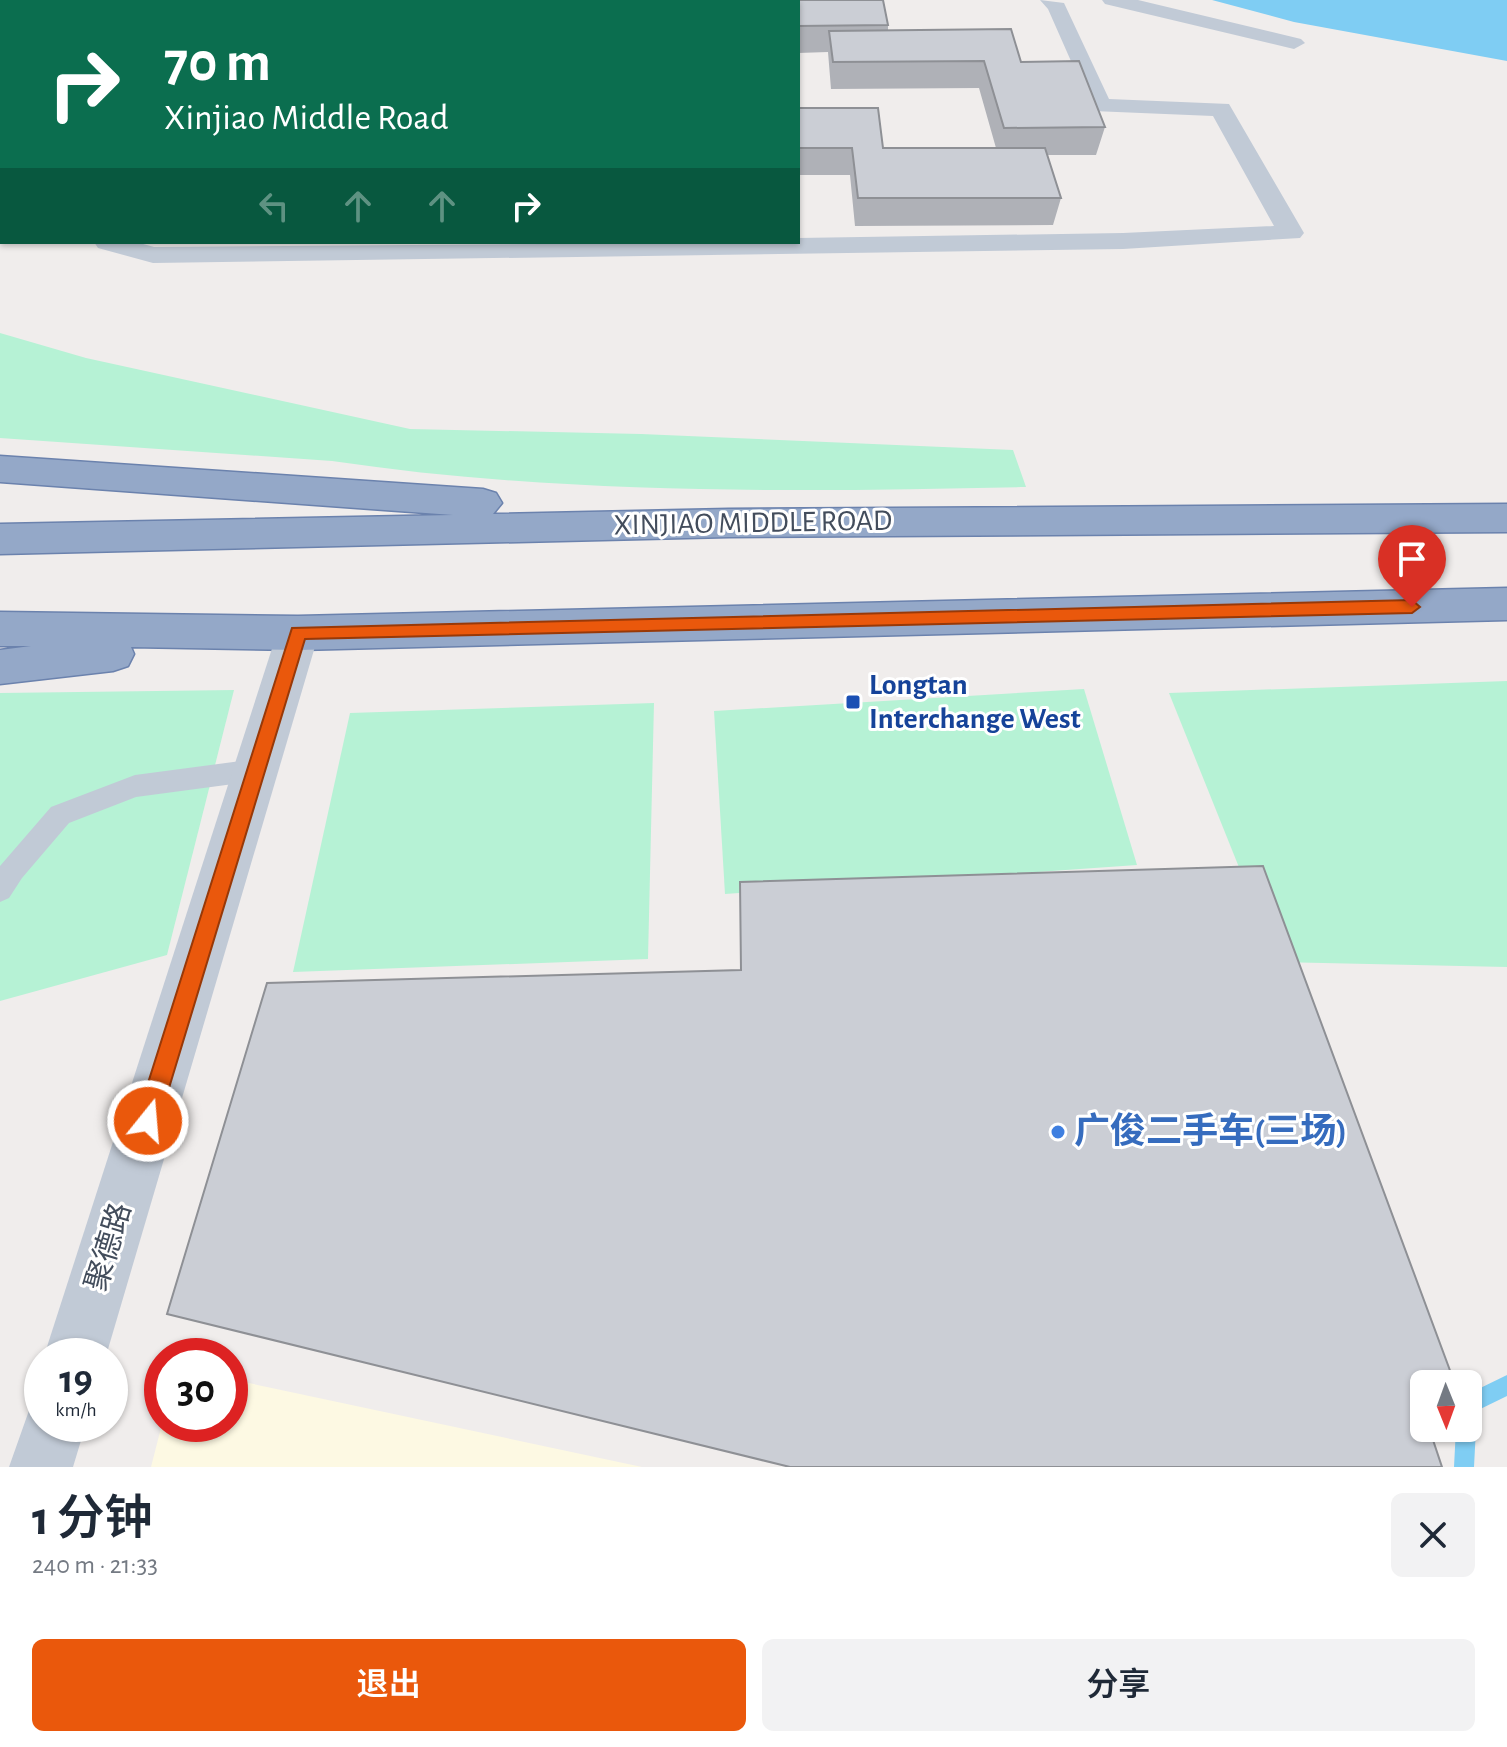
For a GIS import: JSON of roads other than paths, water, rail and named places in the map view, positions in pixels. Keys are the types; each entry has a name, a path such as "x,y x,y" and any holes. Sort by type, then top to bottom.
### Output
{"highway":[{"path":"0,469 729,523"},
{"path":"0,484 251,487"},
{"name":"XINJIAO MIDDLE ROAD","path":"0,539 729,523 1507,518"},
{"path":"0,629 298,633 1507,604"},
{"path":"0,667 298,633"}],"street":[{"path":"114,244 153,255 1123,241 1291,233 1221,109 1101,106 1057,7 1050,0"},
{"path":"1112,0 1294,43"},
{"name":"聚德路","path":"81,1338 298,633"},
{"path":"41,1467 49,1442"}],"lane":[{"path":"0,889 13,869 60,815 135,786 256,770"}],"water":[{"path":"1212,0 1507,0 1507,61 1294,22"}],"waterway":[{"path":"1482,1398 1507,1385"},
{"path":"1464,1467 1465,1442"}],"place":[{"name":"Longtan Interchange West","path":"853,702"},
{"name":"广俊二手车(三场)","path":"1058,1132"}]}
